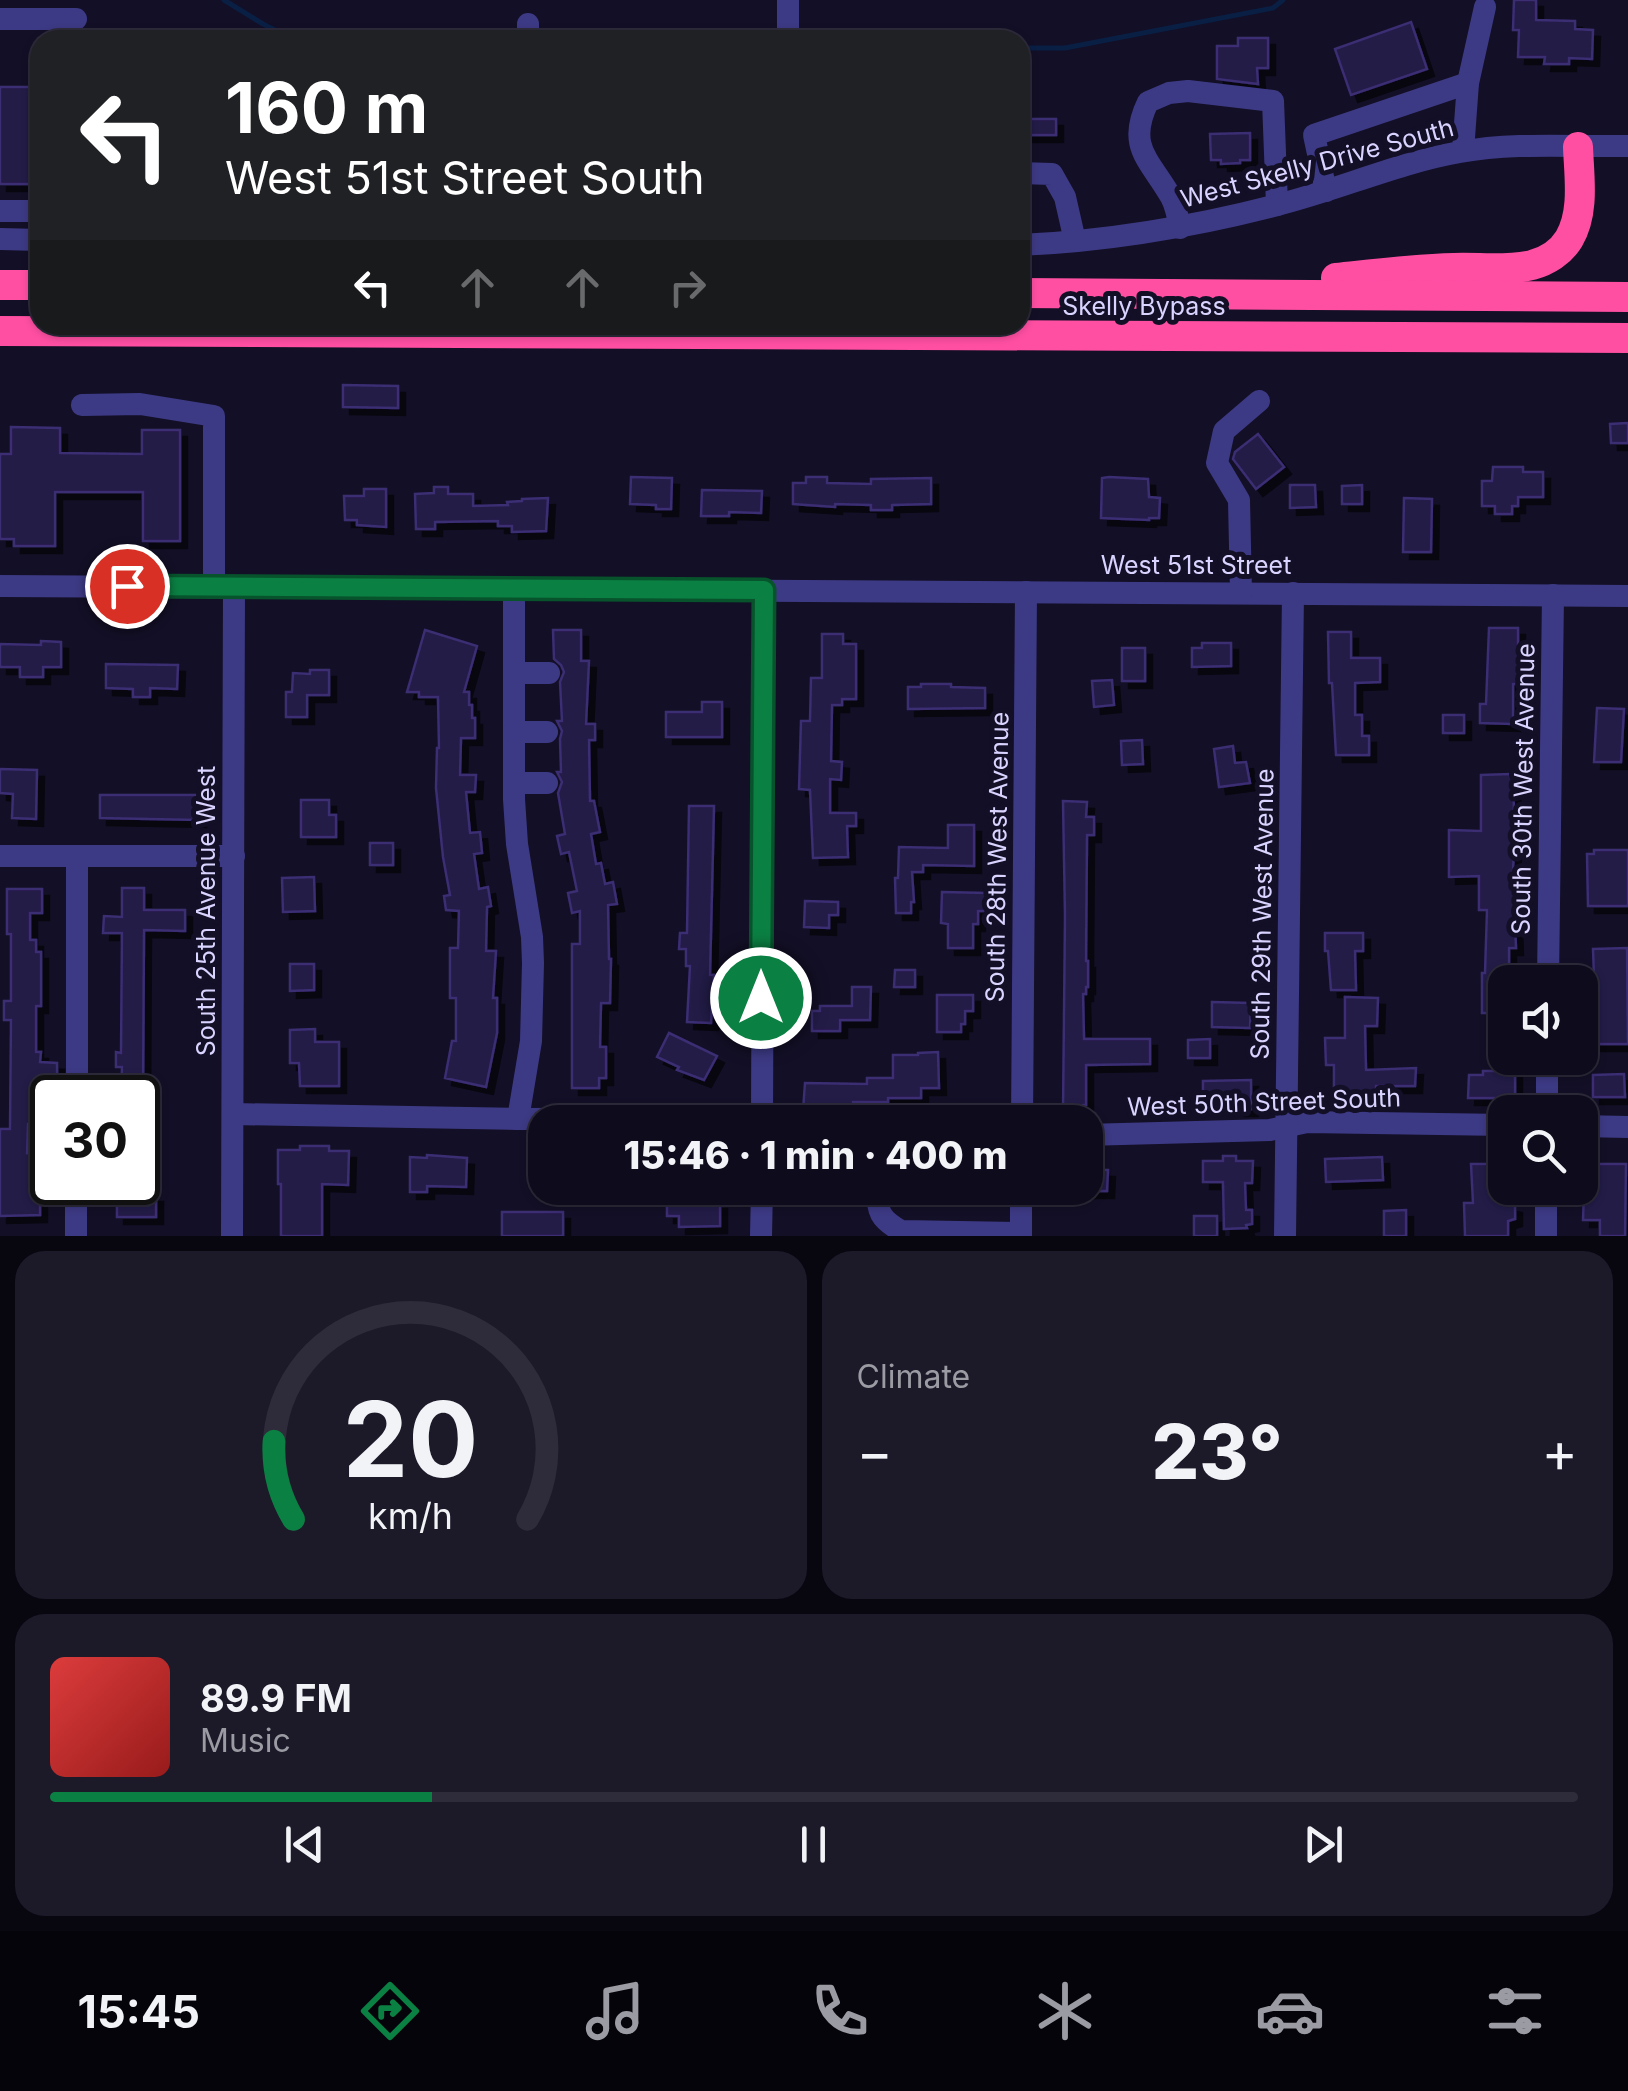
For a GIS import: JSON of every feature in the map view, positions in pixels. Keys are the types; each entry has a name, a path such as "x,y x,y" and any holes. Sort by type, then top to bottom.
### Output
{"highway":[{"path":"1151,294 1450,268 1534,265 1559,251 1576,224 1578,146"},
{"path":"0,286 30,285"},
{"name":"Skelly Bypass","path":"1030,292 1628,297"},
{"name":"Skelly Bypass","path":"0,331 30,331"},
{"name":"Skelly Bypass","path":"930,335 1628,338"}],"street":[{"path":"788,0 788,30"},
{"path":"1463,151 1468,83 1486,7"},
{"path":"0,20 76,19"},
{"path":"1326,192 1314,135 1468,83"},
{"path":"1180,228 1173,200 1142,151 1138,126 1148,102 1168,93 1188,91 1273,102 1277,205"},
{"name":"West Skelly Drive South","path":"1030,244 1180,228 1326,192 1413,162 1463,151 1628,146"},
{"path":"1030,173 1052,174 1065,198 1076,241"},
{"path":"0,211 30,211"},
{"path":"0,240 30,240"},
{"path":"1241,593 1240,500 1217,463 1224,431 1259,401"},
{"name":"South 25th Avenue West","path":"82,405 140,404 214,416 234,856 232,1236"},
{"name":"West 51st Street","path":"0,586 1628,596"},
{"path":"514,589 517,844 533,963 531,1041 518,1119"},
{"path":"762,1105 764,590"},
{"name":"South 28th West Avenue","path":"1022,1105 1026,592"},
{"name":"South 29th West Avenue","path":"1285,1236 1293,593"},
{"name":"South 30th West Avenue","path":"1548,965 1553,596"},
{"path":"514,673 549,673"},
{"path":"514,732 548,732"},
{"path":"514,783 547,783"},
{"path":"0,856 234,856"},
{"path":"77,856 77,1075"},
{"path":"233,1114 528,1119"},
{"name":"West 50th Street South","path":"1103,1135 1270,1130 1307,1122 1488,1125"},
{"path":"1598,1126 1628,1126"},
{"path":"76,1205 76,1236"},
{"path":"761,1236 762,1205"},
{"path":"879,1205 884,1222 901,1231 1021,1234 1022,1205"},
{"path":"1546,1205 1546,1236"}],"building":[{"path":"1514,0 1536,0 1536,20 1575,21 1575,29 1593,30 1592,59 1569,58 1569,64 1544,64 1545,57 1518,57 1519,30 1513,30"},
{"path":"1411,22 1427,69 1351,95 1335,49"},
{"path":"1238,38 1268,38 1268,68 1257,68 1258,84 1217,79 1217,46 1238,46"},
{"path":"0,87 30,87 30,184 0,184"},
{"path":"1030,119 1056,119 1056,135 1030,135"},
{"path":"1250,133 1250,160 1221,164 1221,160 1211,160 1210,134"},
{"path":"343,385 398,386 398,408 343,407"},
{"path":"1628,423 1628,443 1611,443 1610,424"},
{"path":"11,427 60,428 60,453 142,454 142,430 180,430 180,541 143,541 143,492 55,492 55,546 14,546 14,539 0,539 0,454 11,454"},
{"path":"1258,434 1284,467 1256,489 1233,459 1235,452"},
{"path":"1493,467 1543,472 1543,497 1518,497 1512,514 1495,514 1495,506 1482,506 1482,481 1492,481"},
{"path":"631,477 672,478 671,509 630,504"},
{"path":"806,477 827,477 827,483 871,484 871,479 931,478 931,504 871,510 871,505 793,504 793,483 806,483"},
{"path":"1102,478 1148,479 1149,497 1160,498 1159,518 1101,518"},
{"path":"1290,485 1315,485 1316,507 1290,508"},
{"path":"1362,485 1362,504 1342,504 1342,486"},
{"path":"434,487 448,487 448,494 473,494 473,506 548,498 546,531 512,532 512,526 498,526 498,521 435,522 435,529 416,529 415,494 434,493"},
{"path":"364,489 386,489 386,527 345,520 344,496 364,496"},
{"path":"702,490 762,491 761,513 701,516"},
{"path":"1404,498 1432,499 1431,552 1403,552"},
{"path":"1489,628 1518,628 1513,724 1480,723 1480,704 1486,704"},
{"path":"425,630 477,646 464,692 469,692 475,738 461,738 460,775 476,775 475,792 466,792 470,833 480,832 482,853 474,854 479,889 488,887 491,906 487,907 486,951 496,951 493,998 497,998 497,1033 486,1087 445,1078 452,1041 456,1041 456,998 450,998 450,948 458,948 459,911 446,910 444,896 450,895 436,788 438,697 419,697 419,692 407,692"},
{"path":"553,630 581,630 581,661 589,661 586,724 595,724 595,740 589,740 590,801 594,801 600,832 591,834 596,864 601,863 605,884 613,882 617,904 608,905 610,1003 601,1003 600,1047 606,1047 606,1078 599,1078 599,1088 572,1088 572,944 580,944 580,911 572,913 568,893 577,891 569,852 561,854 557,836 565,834 558,793 562,782 557,772 561,772 562,731 557,721 562,721 560,682 564,672 554,659"},
{"path":"1328,632 1351,632 1351,658 1380,658 1380,682 1355,683 1355,715 1362,715 1362,736 1369,736 1369,755 1336,755"},
{"path":"822,634 843,634 843,644 856,644 856,699 842,699 842,705 832,705 831,761 842,762 841,780 830,779 830,813 856,813 856,826 847,826 848,857 813,858 810,790 799,789 801,721 810,721 811,678 822,678"},
{"path":"41,641 61,642 61,667 43,667 43,677 20,677 20,667 0,667 0,644 41,645"},
{"path":"1202,643 1231,643 1231,666 1192,667 1192,648 1202,648"},
{"path":"1122,648 1145,648 1145,681 1122,681"},
{"path":"106,664 178,665 177,689 150,688 150,697 133,697 133,689 106,688"},
{"path":"310,670 329,670 329,695 307,695 307,717 286,717 286,692 292,692 293,673 310,674"},
{"path":"1112,680 1114,705 1094,707 1092,681"},
{"path":"921,684 985,688 985,708 908,709 908,687"},
{"path":"702,702 722,702 722,737 666,737 666,712 702,712"},
{"path":"1597,708 1624,709 1621,762 1594,762"},
{"path":"1443,715 1464,715 1464,733 1443,733"},
{"path":"1142,740 1143,764 1122,765 1121,741"},
{"path":"1233,746 1235,763 1246,762 1250,783 1219,787 1214,749"},
{"path":"0,769 37,770 36,819 12,818 13,794 0,793"},
{"path":"1481,775 1513,777 1514,813 1519,813 1513,869 1516,948 1509,948 1509,965 1488,965 1488,1013 1482,1013 1487,910 1479,910 1479,876 1449,877 1449,830 1481,831"},
{"path":"100,795 199,795 199,820 100,818"},
{"path":"301,800 329,800 329,815 336,815 336,837 301,837"},
{"path":"1063,801 1087,802 1086,817 1094,817 1094,835 1087,835 1088,987 1083,994 1084,1039 1150,1039 1150,1064 1086,1065 1086,1105 1063,1105"},
{"path":"689,806 714,806 711,1023 687,1022 690,966 686,966 686,949 679,949 680,933 687,933"},
{"path":"948,825 974,825 974,866 923,865 923,872 912,872 911,913 896,913 899,847 948,848"},
{"path":"370,843 393,843 393,865 370,865"},
{"path":"1594,850 1628,850 1628,906 1588,906 1587,854 1594,854"},
{"path":"314,877 315,911 283,912 282,878"},
{"path":"122,888 144,888 144,910 185,910 185,931 144,930 143,1075 122,1075 122,1067 116,1067 116,1052 121,1053 122,933 103,933 104,916 122,917"},
{"path":"7,889 42,889 42,913 30,913 30,940 36,940 36,952 41,952 36,1052 41,1052 40,1062 57,1063 57,1075 30,1075 30,1205 40,1205 40,1215 0,1216 0,1129 10,1129 11,1020 4,1020 4,1001 11,1001 11,934 7,934"},
{"path":"942,892 988,893 988,911 978,911 978,924 973,924 973,948 948,948 948,924 941,923"},
{"path":"805,901 838,902 838,915 829,915 829,928 804,927"},
{"path":"1325,933 1363,933 1363,951 1355,951 1356,990 1331,990"},
{"path":"1627,948 1628,1044 1598,1044 1598,965 1594,965 1593,949"},
{"path":"290,964 314,964 314,990 290,991"},
{"path":"895,970 915,970 915,987 894,987"},
{"path":"852,987 871,987 870,1020 840,1020 840,1031 812,1031 812,1011 820,1011 820,1006 852,1006"},
{"path":"937,995 973,995 973,1011 965,1011 961,1032 937,1032"},
{"path":"1345,997 1378,998 1377,1026 1365,1026 1366,1070 1416,1068 1415,1086 1376,1086 1376,1100 1346,1099 1346,1089 1334,1089 1334,1065 1326,1065 1325,1038 1345,1038"},
{"path":"1212,1002 1251,1003 1250,1028 1212,1027"},
{"path":"315,1029 315,1042 339,1042 339,1086 300,1086 299,1063 290,1063 290,1030"},
{"path":"669,1033 717,1056 704,1080 657,1057"},
{"path":"1210,1039 1210,1058 1188,1058 1188,1040"},
{"path":"938,1052 939,1088 921,1088 921,1098 803,1105 805,1083 867,1084 867,1078 893,1078 893,1055"},
{"path":"1483,1071 1488,1071 1488,1075 1515,1075 1515,1095 1468,1098 1469,1075 1483,1075"},
{"path":"1624,1074 1625,1097 1593,1095 1593,1075"},
{"path":"1251,1080 1251,1109 1238,1109 1238,1103 1203,1103 1203,1081"},
{"path":"300,1146 349,1151 348,1185 322,1184 322,1236 281,1236 278,1150 300,1150"},
{"path":"1223,1156 1253,1161 1252,1183 1245,1183 1246,1210 1252,1210 1252,1224 1247,1228 1224,1229 1223,1182 1203,1182 1203,1161 1223,1161"},
{"path":"410,1157 467,1158 466,1187 427,1186 427,1192 410,1192"},
{"path":"1382,1157 1383,1180 1326,1182 1325,1159"},
{"path":"1471,1164 1488,1164 1488,1205 1515,1206 1515,1219 1508,1221 1508,1236 1465,1236 1464,1203 1473,1203"},
{"path":"1598,1164 1626,1164 1625,1236 1600,1236 1600,1220 1583,1220 1584,1205 1598,1205"},
{"path":"1103,1170 1108,1170 1107,1191 1103,1191"},
{"path":"117,1205 156,1205 156,1217 117,1217"},
{"path":"667,1205 720,1205 720,1226 679,1227 679,1216 667,1216"},
{"path":"1406,1210 1406,1236 1384,1236 1384,1211"},
{"path":"502,1212 563,1212 563,1236 502,1236"},
{"path":"1194,1216 1217,1216 1217,1236 1194,1236"}],"waterway":[{"path":"224,0 275,30"},
{"path":"1030,48 1065,48 1273,8 1283,0"}],"route":[{"path":"127,586 764,590 761,998"}]}
